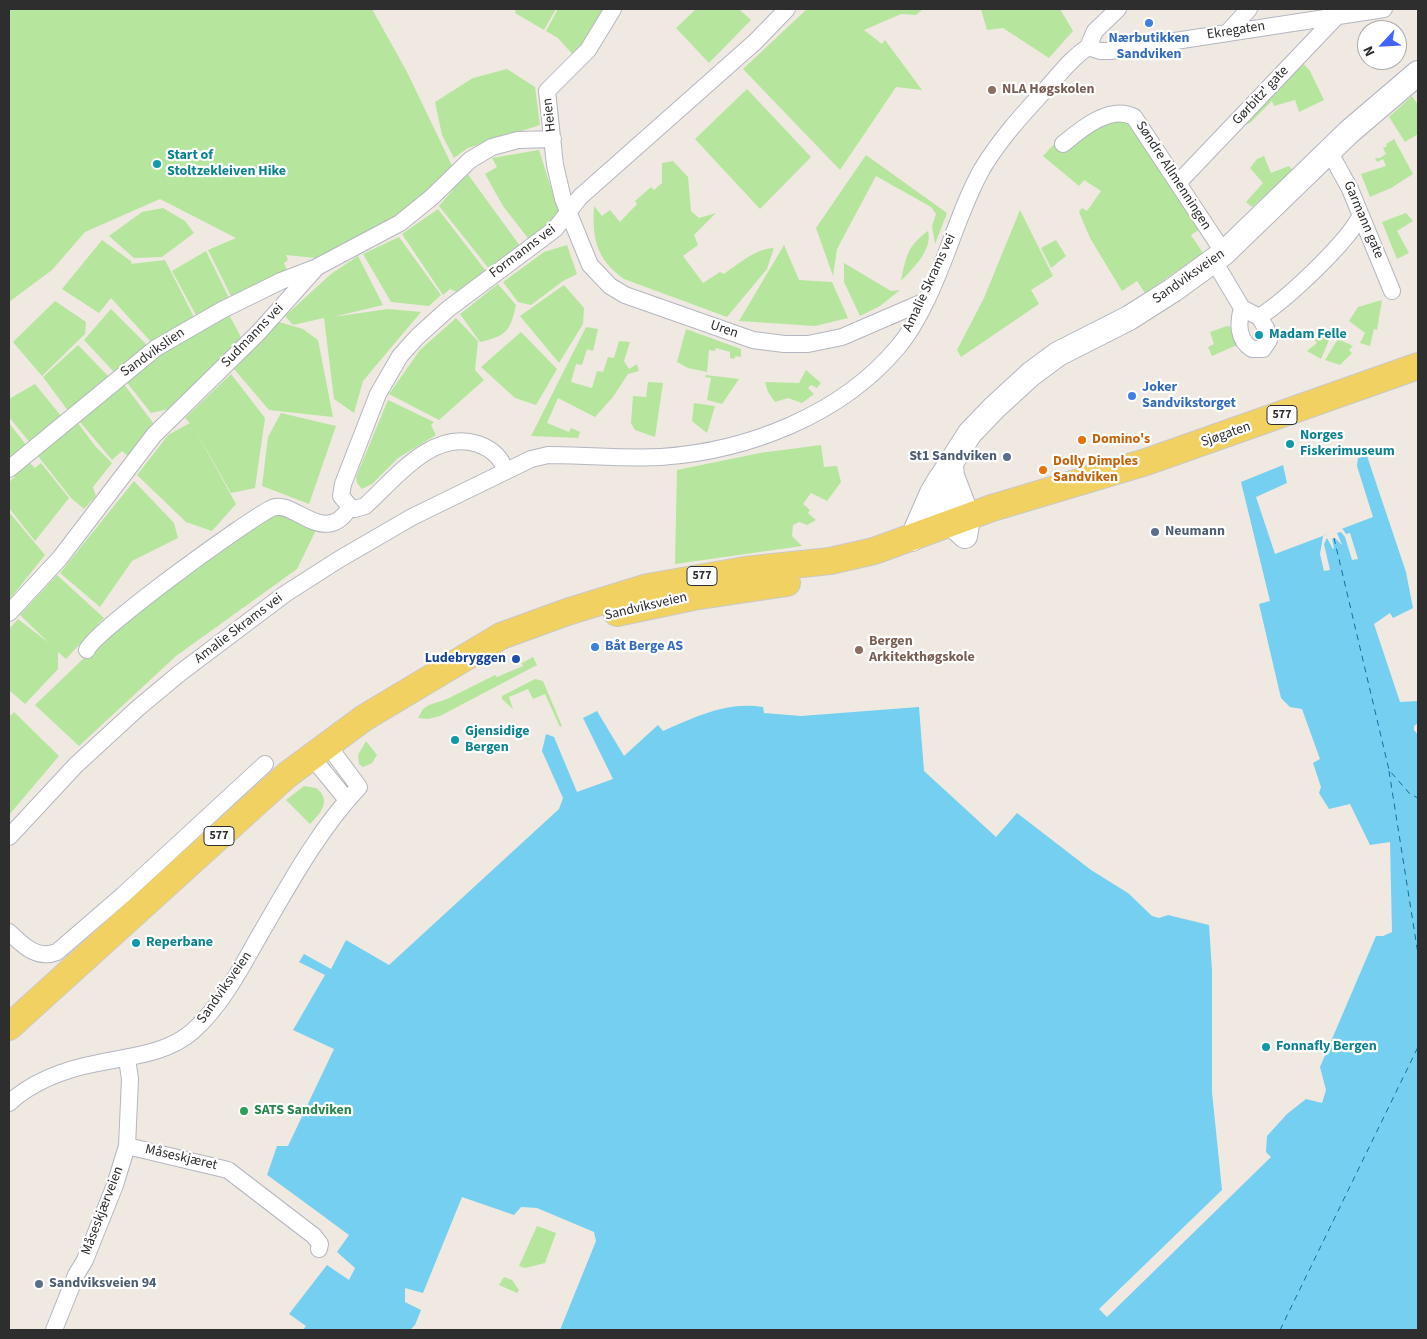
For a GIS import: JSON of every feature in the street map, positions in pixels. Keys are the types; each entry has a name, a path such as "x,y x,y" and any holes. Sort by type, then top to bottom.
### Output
{"main road":[{"name":"Sandviksveien","path":"912,539 932,493 970,433 1032,374 1058,354 1129,318 1173,290 1219,257 1362,120 1418,73"},
{"name":"Sjøgaten","path":"961,526 1095,486 1146,462 1418,366"},
{"path":"947,470 952,476 961,526"},
{"name":"Sandviksveien","path":"9,1027 287,775 319,750 389,702 501,636 567,612 648,587 745,570 830,561 961,526"},
{"name":"Sandviksveien","path":"447,668 505,644 623,612 694,597 853,574 906,558 961,526"}],"street":[{"name":"Heien","path":"570,212 558,183 547,90 588,50 613,9"},
{"name":"Formanns vei","path":"350,508 344,501 341,489 378,394 400,356 417,337 464,297 555,229 580,197 756,42 787,9"},
{"name":"Amalie Skrams vei","path":"9,836 96,746 158,691 285,594 338,560 412,517 505,470 531,459 548,455 640,458 671,456 726,448 766,435 819,411 866,377 898,347 911,329 986,163 1016,121 1064,66 1088,47 1095,32 1118,9"},
{"path":"1228,32 1249,9"},
{"name":"Ekregaten","path":"1088,47 1100,51 1110,51 1341,12 1384,9"},
{"name":"Gørbitz' gate","path":"1178,183 1341,12"},
{"name":"Søndre Allmenningen","path":"1062,144 1095,121 1116,113 1130,114 1144,128 1178,183 1219,257 1242,308"},
{"name":"Sudmanns vei","path":"9,613 60,558 154,435 258,333 317,267 400,222 432,197 470,160 492,147 518,140 553,139"},
{"name":"Garmann gate","path":"1329,151 1335,159 1361,215 1392,291"},
{"name":"Uren","path":"570,212 590,265 610,286 645,303 752,340 784,344 808,344 834,339 862,331 903,309 923,302"},
{"path":"1260,317 1277,305 1323,260 1353,229 1361,215"},
{"name":"Sandvikslien","path":"9,469 156,348 222,310 281,281 317,267"},
{"path":"1242,308 1260,317 1266,328 1268,340 1263,349 1256,350 1247,345 1238,323 1242,308"},
{"path":"87,650 100,634 135,606 199,558 272,508 288,509 317,524 328,523 337,519 350,508 355,509 365,506 419,457 446,442 475,443 484,446 499,457 505,470"},
{"path":"319,750 347,800"},
{"name":"Sandviksveien","path":"9,1103 29,1088 55,1075 99,1063 127,1059 163,1048 182,1038 209,1015 238,974 308,851 359,787 319,750"},
{"path":"9,932 35,953 46,956 57,952 148,872 265,764"},
{"name":"Måseskjæret","path":"127,1059 130,1079 128,1146 228,1170 314,1236 320,1244 319,1249"},
{"name":"Måseskjærveien","path":"54,1330 92,1241 128,1146"}],"green space":[{"path":"9,9 372,9 407,72 456,174 335,260 286,255 288,260 284,263 287,270 233,300 208,250 236,238 160,199 85,232 52,270 9,302"},
{"path":"516,9 556,9 544,30 515,13"},
{"path":"558,9 607,9 575,57 558,38 546,31"},
{"path":"696,9 739,9 751,20 709,63 676,28"},
{"path":"807,9 923,9 916,15 901,14 864,30 882,44 885,40 922,90 896,87 840,170 743,69"},
{"path":"981,9 1060,9 1073,31 1049,58 1003,28 987,30"},
{"path":"1301,61 1310,71 1324,100 1299,112 1295,100 1274,106 1272,101 1250,123 1244,125 1242,120"},
{"path":"507,69 535,87 540,125 468,148 454,158 442,135 435,102 473,78"},
{"path":"747,89 811,157 760,209 695,139"},
{"path":"1412,96 1418,105 1418,134 1405,142 1389,117"},
{"path":"1127,118 1202,228 1191,235 1203,253 1145,293 1137,281 1122,291 1090,238 1079,212 1082,208 1087,211 1101,191 1084,180 1079,186 1043,156 1057,141 1104,121"},
{"path":"1394,139 1413,174 1391,188 1370,197 1361,174 1386,166 1383,159 1377,162 1375,158 1380,158 1386,154 1383,148"},
{"path":"539,150 559,213 531,242 503,206 485,174 497,167 492,158"},
{"path":"866,155 947,213 935,244 932,226 936,214 931,207 876,176 837,249 833,276 816,228"},
{"path":"1264,156 1271,173 1289,166 1293,171 1252,207 1246,202 1263,183 1250,168 1257,159"},
{"path":"673,161 688,177 691,211 699,218 716,213 694,235 698,245 683,256 703,283 720,272 724,274 754,254 774,248 767,269 727,317 624,279 607,264 598,247 594,228 594,206 602,216 610,210 620,222 637,204 635,201 651,187 654,190 662,183 662,163"},
{"path":"467,173 520,246 490,270 439,206"},
{"path":"163,208 185,221 194,233 162,257 134,258 109,236 142,212"},
{"path":"438,209 486,271 457,292 450,289 443,295 402,234"},
{"path":"1020,210 1053,276 1031,290 1039,304 961,357 957,350 984,298"},
{"path":"1406,213 1413,221 1397,231 1409,253 1397,259 1382,222"},
{"path":"928,231 928,245 925,252 901,281 908,253 921,236"},
{"path":"399,237 441,295 429,306 391,302 363,254"},
{"path":"102,240 132,262 131,264 165,260 195,319 153,344 111,298 99,313 62,289"},
{"path":"1056,240 1066,256 1051,268 1041,248"},
{"path":"567,245 577,274 563,281 531,305 518,302 503,282 544,252"},
{"path":"784,245 799,280 832,282 848,318 815,326 739,321"},
{"path":"206,251 231,302 197,317 172,271"},
{"path":"358,256 383,305 333,317 388,309 421,312 363,381 354,413 334,399 324,318 293,325 285,316 331,274"},
{"path":"844,263 891,291 900,290 880,306 860,316 844,282"},
{"path":"498,284 516,305 512,321 502,335 480,342 460,314"},
{"path":"564,285 584,308 583,324 559,363 520,316"},
{"path":"1382,300 1377,330 1374,329 1370,346 1360,343 1365,333 1349,321 1358,307"},
{"path":"55,301 86,322 85,334 42,376 13,342"},
{"path":"111,309 149,347 114,372 84,340"},
{"path":"228,313 242,339 173,408 151,413 125,380 173,343"},
{"path":"456,318 478,341 475,370 484,380 439,420 389,394 420,350"},
{"path":"279,322 303,329 318,340 333,417 269,410 234,369"},
{"path":"1227,326 1231,327 1237,345 1212,356 1208,347 1214,344 1210,332"},
{"path":"586,327 598,329 593,351 587,349 582,365 576,364 571,382 592,388 597,371 603,372 608,357 614,358 619,341 630,342 624,361 629,369 637,364 639,371 628,374 613,397 595,417 558,398 547,423 569,432 571,428 580,432 578,438 531,436"},
{"path":"686,329 741,349 741,357 730,358 730,352 716,348 715,351 709,350 707,372 688,368 677,362"},
{"path":"521,332 557,369 536,405 515,398 481,367"},
{"path":"1315,333 1329,340 1321,359 1307,351 1317,343 1312,336"},
{"path":"1338,339 1353,346 1349,350 1352,353 1340,365 1325,360"},
{"path":"78,345 110,378 69,412 43,377"},
{"path":"806,370 821,383 817,388 811,385 808,388 814,394 802,403 788,398 775,402 768,392 765,382 799,383"},
{"path":"231,374 265,418 255,488 231,493 193,426 236,504 212,531 186,522 137,475 168,435 190,423 185,418"},
{"path":"706,375 739,379 722,404 707,400 711,378 705,377"},
{"path":"648,382 663,383 655,437 635,430 631,423 633,396 646,397"},
{"path":"123,383 154,424 128,456 122,451 112,460 80,422"},
{"path":"35,384 62,417 31,444 9,417 9,399"},
{"path":"388,400 434,422 431,425 436,435 398,458 372,484 362,489 357,483 356,477"},
{"path":"694,403 715,406 707,433 692,421"},
{"path":"281,413 336,426 309,504 262,486 268,437"},
{"path":"9,423 27,446 9,463"},
{"path":"78,423 95,446 112,463 93,487 96,496 84,509 71,498 38,456"},
{"path":"821,445 824,467 837,466 841,482 827,501 811,493 803,504 810,510 808,513 816,520 807,525 799,522 793,525 792,536 802,546 675,564 677,470 760,453"},
{"path":"29,462 35,468 41,463 69,498 35,541 9,508 9,482 15,477 12,474"},
{"path":"134,481 174,523 178,538 132,561 100,607 60,573"},
{"path":"274,511 317,528 297,569 176,656 79,746 35,705 129,615"},
{"path":"9,512 45,555 9,600"},
{"path":"57,575 104,618 66,659 58,652 58,669 25,704 9,690 9,629 18,619 49,643 20,615"},
{"path":"533,657 537,665 440,716 428,719 418,718 423,709 429,705 447,699 495,675 497,677 523,666 522,663"},
{"path":"535,679 543,681 562,726 560,727 545,694 533,699 528,689 509,697 513,709 502,699 502,696"},
{"path":"14,712 59,756 9,815 9,717"},
{"path":"366,741 377,755 372,763 363,767 359,764 358,755"},
{"path":"304,786 316,788 321,793 324,802 321,811 310,824 286,800"},
{"path":"537,1226 556,1233 545,1263 525,1268 519,1266"},
{"path":"504,1277 512,1280 519,1290 517,1293 499,1285"}],"water":[{"path":"1367,456 1406,572 1413,608 1393,618 1390,613 1374,624 1400,702 1418,701 1418,723 1414,726 1414,730 1418,735 1418,1330 560,1330 596,1241 594,1232 537,1208 521,1207 514,1215 462,1197 423,1293 405,1288 405,1302 421,1310 415,1325 410,1330 303,1330 306,1326 289,1314 327,1265 349,1280 355,1268 337,1252 349,1235 267,1175 277,1146 288,1146 334,1049 293,1030 325,975 299,962 304,954 331,969 346,940 389,965 559,809 563,798 542,751 546,734 554,737 577,792 613,779 583,718 597,711 624,756 658,725 663,731 687,720 724,708 750,706 763,707 764,713 801,716 919,707 924,771 996,837 1017,813 1091,870 1128,893 1152,916 1159,918 1168,915 1209,925 1212,970 1212,1092 1222,1190 1099,1309 1107,1317 1271,1157 1266,1152 1267,1136 1287,1114 1306,1099 1322,1103 1326,1090 1320,1067 1376,936 1383,936 1392,932 1390,842 1370,845 1350,804 1329,809 1319,793 1321,787 1313,763 1320,759 1302,709 1290,707 1281,698 1259,604 1270,601 1241,482 1283,465 1287,483 1256,497 1275,554 1373,517 1357,466 1358,458"}],"pier":[{"path":"1342,528 1346,534 1350,533 1358,559 1352,560 1345,537 1341,532 1337,533 1342,545 1335,538 1332,539 1333,549 1327,538 1324,544 1330,570 1324,571 1320,554 1323,536"},
{"path":"267,1175 327,1219 326,1221 266,1178"}],"ferry route":[{"path":"1334,538 1389,770 1410,794 1418,798"},
{"path":"1389,771 1418,954"},
{"path":"1280,1330 1418,1047"}],"place":[{"name":"Nærbutikken Sandviken","path":"1149,23"},
{"name":"NLA Høgskolen","path":"992,90"},
{"name":"Start of Stoltzekleiven Hike","path":"157,164"},
{"name":"Madam Felle","path":"1259,335"},
{"name":"Joker Sandvikstorget","path":"1132,396"},
{"name":"Domino's","path":"1082,440"},
{"name":"Norges Fiskerimuseum","path":"1290,444"},
{"name":"St1 Sandviken","path":"1007,457"},
{"name":"Dolly Dimples Sandviken","path":"1043,470"},
{"name":"Neumann","path":"1155,532"},
{"name":"Båt Berge AS","path":"595,647"},
{"name":"Bergen Arkitekthøgskole","path":"859,650"},
{"name":"Ludebryggen","path":"516,659"},
{"name":"Gjensidige Bergen","path":"455,740"},
{"name":"Reperbane","path":"136,943"},
{"name":"Fonnafly Bergen","path":"1266,1047"},
{"name":"SATS Sandviken","path":"244,1111"},
{"name":"Sandviksveien 94","path":"39,1284"}]}
